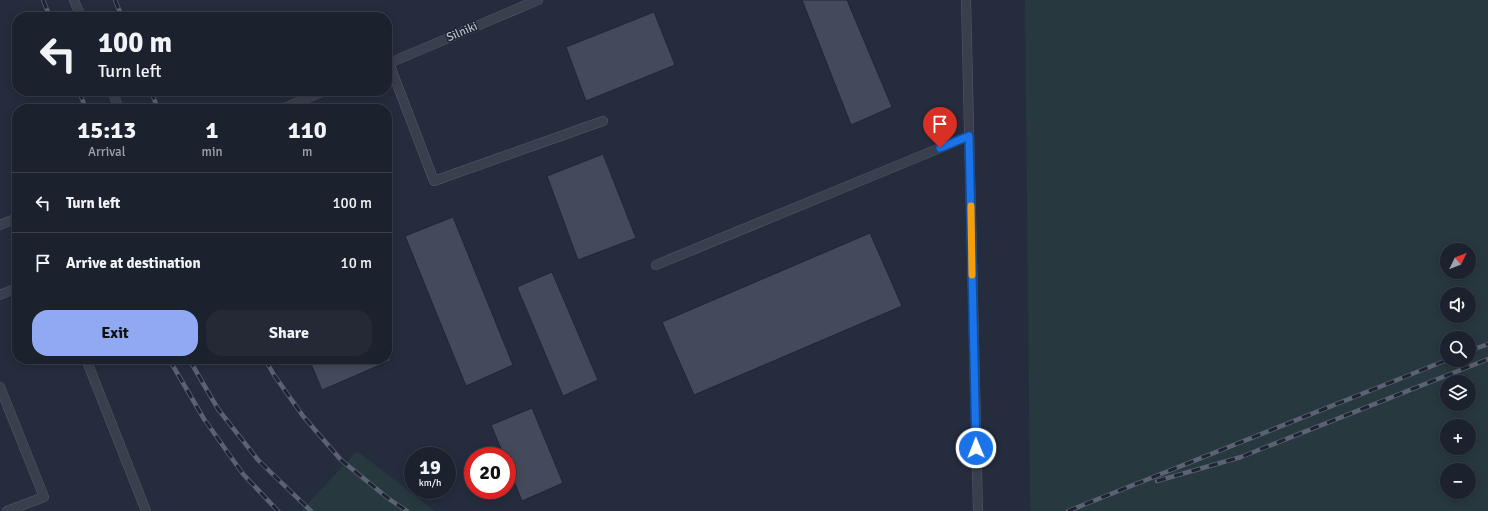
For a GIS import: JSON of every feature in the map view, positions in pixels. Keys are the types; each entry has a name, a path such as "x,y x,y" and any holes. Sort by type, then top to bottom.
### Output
{"lane":[{"path":"74,0 79,12"},
{"name":"Silniki","path":"392,62 538,0"},
{"path":"966,0 978,511"},
{"path":"392,74 434,181 603,121"},
{"path":"294,104 312,96"},
{"path":"656,265 969,136"},
{"path":"0,225 12,220"},
{"path":"0,294 12,290"},
{"path":"88,364 146,511"},
{"path":"0,387 44,497 7,511"}],"shaded area":[{"path":"1025,0 1488,0 1488,511 1030,511"},
{"path":"357,451 404,487 404,499 419,499 435,511 301,511"}],"building":[{"path":"802,0 847,0 892,107 851,125"},
{"path":"654,12 675,65 586,101 566,47"},
{"path":"603,154 636,238 578,260 547,176"},
{"path":"453,217 513,365 466,386 405,236"},
{"path":"870,233 902,306 694,395 662,322"},
{"path":"552,272 598,380 563,396 517,287"},
{"path":"311,364 382,364 322,390"},
{"path":"532,408 563,483 522,501 516,486 516,447 500,447 491,425"}],"railway":[{"path":"43,0 48,12"},
{"path":"115,0 120,12"},
{"path":"81,96 84,104"},
{"path":"153,96 156,104"},
{"path":"1476,348 1488,344"},
{"path":"1157,481 1241,457 1488,359"},
{"path":"1068,511 1440,363"},
{"path":"172,364 204,419 243,474 278,511"},
{"path":"192,364 218,409 258,460 311,511"},
{"path":"268,364 303,416 341,460 389,499 407,511"}],"slow traffic":[{"path":"971,206 972,275"}],"route":[{"path":"940,148 969,136 976,448"}]}
